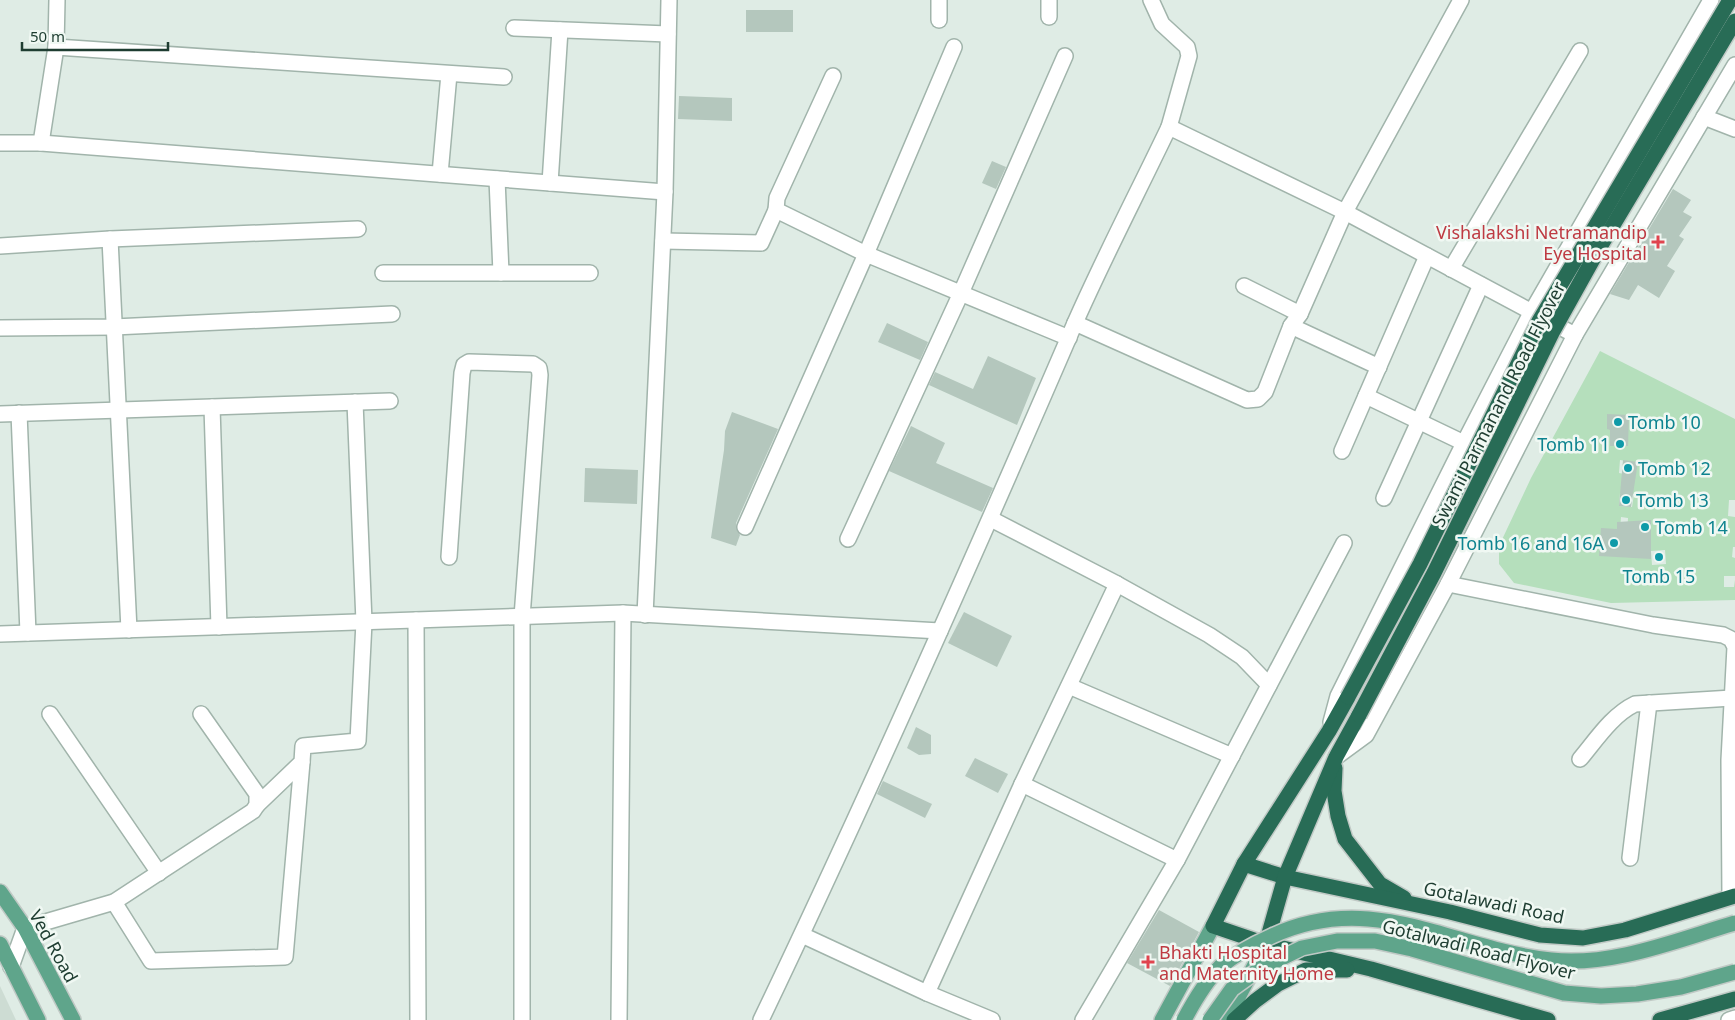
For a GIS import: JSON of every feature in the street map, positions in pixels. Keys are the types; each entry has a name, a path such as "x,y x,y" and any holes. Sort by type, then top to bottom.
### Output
{"highway":[{"name":"Swami Parmanand Road Flyover","path":"1213,926 1244,864 1329,731 1420,564 1539,321 1730,0"},
{"name":"Swami Parmanand Road Flyover","path":"1266,944 1286,877 1336,757 1434,573 1554,331 1597,252 1735,21"},
{"path":"1336,757 1334,791 1338,816 1345,839 1362,863 1380,884 1406,899 1450,912"},
{"name":"Gotalawadi Road","path":"1244,864 1286,877 1450,912 1540,935 1582,938 1625,930 1732,896"},
{"path":"1213,926 1266,944 1372,970 1548,1020"},
{"path":"1234,1020 1278,984 1306,970 1372,970"},
{"path":"1660,1020 1735,998"}],"main road":[{"name":"Ved Road","path":"0,892 25,928 73,1020"},
{"name":"Gotalwadi Road Flyover","path":"1184,1020 1196,1000 1220,968 1250,946 1289,928 1333,918 1373,918 1416,926 1514,954 1552,960 1591,961 1627,955 1735,923"},
{"path":"1162,1020 1213,926"},
{"name":"Gotalwadi Road Flyover","path":"1210,1020 1232,989 1261,968 1302,948 1337,941 1374,941 1412,949 1564,993 1601,996 1637,994 1681,987 1735,972"},
{"path":"0,944 38,1020"},
{"path":"1226,1020 1266,944"}],"street":[{"path":"41,143 56,47 57,0"},
{"path":"645,614 665,192 668,0"},
{"path":"939,0 939,20"},
{"path":"1049,0 1049,17"},
{"path":"761,1020 802,935 991,519 1075,323 1169,127 1188,56 1187,47 1162,24 1151,0"},
{"path":"1075,323 1247,400 1258,399 1265,392 1295,320 1345,212 1461,0"},
{"path":"1329,731 1338,696 1531,313 1711,0"},
{"path":"514,28 668,34"},
{"path":"550,183 560,30"},
{"path":"56,47 504,77"},
{"path":"745,527 866,254 954,47"},
{"path":"1451,269 1580,51"},
{"path":"848,539 961,292 1065,56"},
{"path":"1336,757 1366,735 1448,584 1575,335 1735,65"},
{"path":"440,174 449,74"},
{"path":"662,241 761,243 776,210 777,198 833,76"},
{"path":"1704,118 1735,129"},
{"path":"1169,127 1345,212 1575,335"},
{"path":"0,143 41,143 665,192"},
{"path":"498,179 501,272"},
{"path":"776,210 866,254 1069,338"},
{"path":"0,246 110,239 358,229"},
{"path":"110,239 129,630"},
{"path":"1342,451 1427,256"},
{"path":"383,272 590,272"},
{"path":"1384,498 1481,285"},
{"path":"1244,286 1295,320 1379,367"},
{"path":"0,328 114,327 392,314"},
{"path":"449,557 464,365 469,362 533,364 539,368 540,375 522,617 522,1020"},
{"path":"1366,396 1464,443"},
{"path":"0,414 390,401"},
{"path":"114,902 151,961 285,957 303,746 358,742 364,622 355,402"},
{"path":"212,407 219,627"},
{"path":"19,413 28,633"},
{"path":"991,519 1210,634 1242,657 1269,685"},
{"path":"1083,1020 1177,860 1344,543"},
{"path":"927,993 1022,784 1117,584"},
{"path":"1448,584 1653,624 1723,635 1731,639 1735,647 1732,698 1732,896"},
{"path":"620,1020 623,613"},
{"path":"0,634 623,613 940,631"},
{"path":"416,620 418,1020"},
{"path":"1069,686 1232,756"},
{"path":"1580,759 1625,709 1635,704 1732,698"},
{"path":"1630,858 1649,703"},
{"path":"50,714 159,873"},
{"path":"201,714 257,794 257,805"},
{"path":"11,967 25,928 114,902 253,811 302,762"},
{"path":"1022,784 1177,860"},
{"path":"802,935 927,993 992,1020"},
{"path":"1729,1020 1735,1018"}],"shaded area":[{"path":"0,986 16,1020 0,1020"}],"green space":[{"path":"1600,351 1735,419 1735,500 1729,500 1728,516 1735,517 1735,547 1733,547 1732,557 1735,558 1735,576 1724,576 1724,587 1734,587 1735,580 1735,600 1611,603 1514,583 1499,564 1499,546 1531,478","holes":["1608,414 1628,430 1607,429","1620,460 1638,463 1635,476 1619,473","1620,493 1634,494 1632,507 1619,506","1621,517 1628,518 1626,558 1620,530","1665,550 1666,564 1652,565 1651,551"]}],"building":[{"path":"746,10 793,10 793,32 746,32"},
{"path":"679,96 732,98 732,121 678,119"},
{"path":"992,161 1006,167 996,189 982,183"},
{"path":"1673,189 1691,200 1683,212 1692,217 1679,236 1684,239 1667,266 1675,271 1659,298 1638,285 1629,300 1610,294"},
{"path":"887,323 928,342 920,360 878,342"},
{"path":"988,356 1036,378 1017,425 929,385 935,372 973,389"},
{"path":"732,412 778,429 736,523 736,528 740,535 736,546 711,538 725,431"},
{"path":"1607,414 1629,415 1628,446 1610,446"},
{"path":"911,426 945,443 936,463 993,488 982,512 889,471"},
{"path":"1623,460 1638,462 1631,507 1619,506"},
{"path":"585,468 638,470 637,504 584,502"},
{"path":"1651,520 1651,559 1599,556 1601,528 1617,529 1617,522"},
{"path":"964,612 1012,636 997,667 948,643"},
{"path":"916,727 931,735 931,754 919,755 907,748"},
{"path":"975,758 1008,774 998,793 965,776"},
{"path":"883,781 932,804 925,818 877,794"},
{"path":"1159,910 1199,932 1170,986 1127,963"}],"place":[{"name":"Vishalakshi Netramandip Eye Hospital","path":"1658,242"},
{"name":"Tomb 10","path":"1618,422"},
{"name":"Tomb 11","path":"1620,444"},
{"name":"Tomb 12","path":"1628,468"},
{"name":"Tomb 13","path":"1626,500"},
{"name":"Tomb 14","path":"1645,527"},
{"name":"Tomb 16 and 16A","path":"1614,543"},
{"name":"Tomb 15","path":"1659,557"},
{"name":"Bhakti Hospital and Maternity Home","path":"1148,962"}]}
